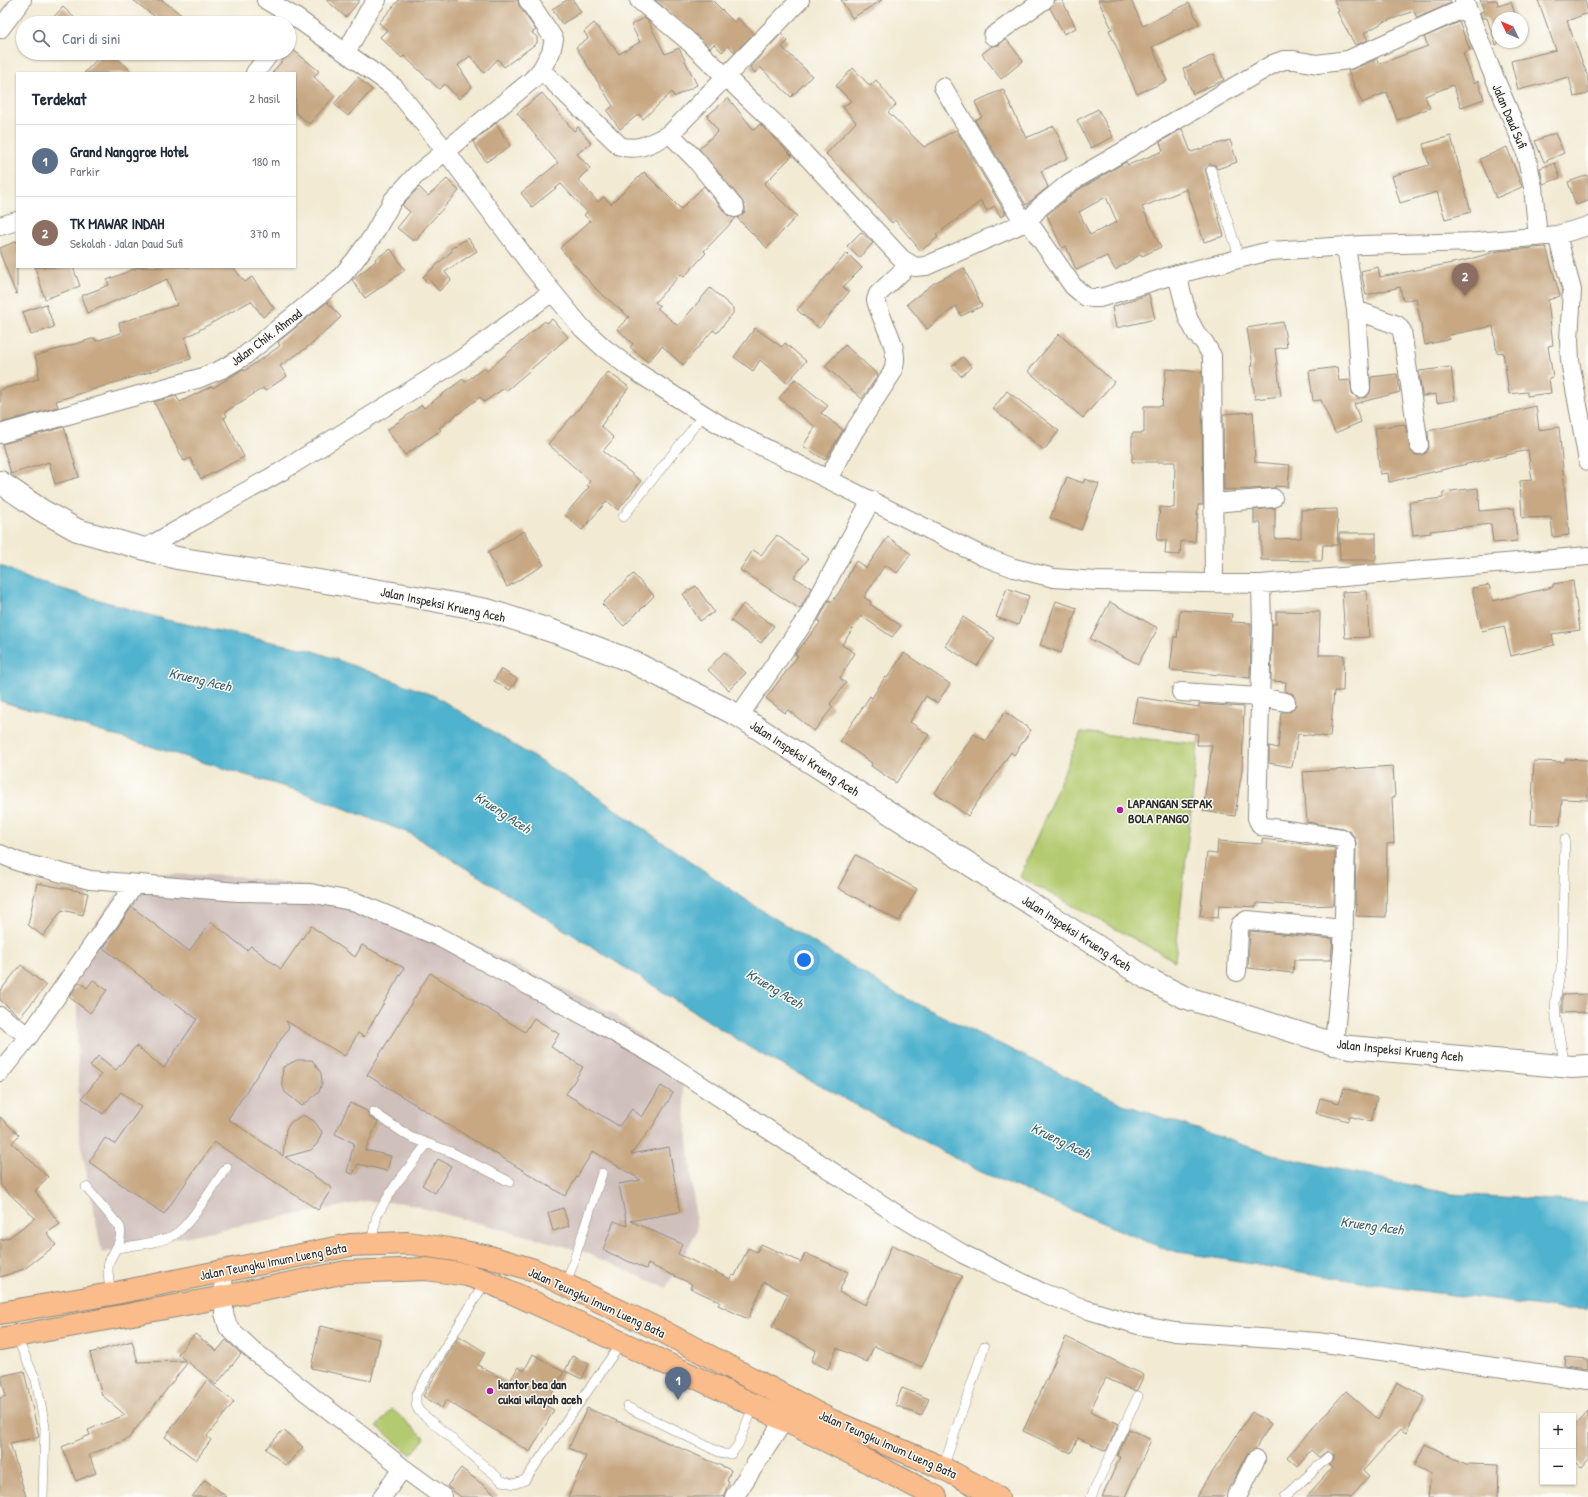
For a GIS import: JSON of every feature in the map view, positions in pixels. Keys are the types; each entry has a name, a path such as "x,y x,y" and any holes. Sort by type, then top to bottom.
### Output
{"highway":[{"name":"Jalan Teungku Imum Lueng Bata","path":"0,1313 112,1294 309,1252 371,1243 408,1243 483,1256 534,1270 660,1330 830,1420 943,1468 998,1497"},
{"name":"Jalan Teungku Imum Lueng Bata","path":"8,1338 346,1272 426,1269 467,1275 486,1281 755,1404 936,1497"}],"street":[{"path":"0,29 22,0"},
{"path":"266,0 286,16"},
{"path":"346,53 368,12 377,0"},
{"name":"Jalan Chik. Ahmad","path":"0,434 200,378 222,369 244,356 339,279 372,237 393,200 415,176 532,80 541,70 551,52 554,39 528,0"},
{"path":"639,0 686,39 724,77 786,134 909,265 916,267 926,266 1026,222 1040,207 1069,183 1272,64 1284,60 1294,60 1317,64 1348,60 1466,3"},
{"path":"541,70 620,146 627,148 643,148 670,134 800,0"},
{"path":"993,36 1044,0"},
{"name":"Jalan Daud Sufi","path":"1466,3 1490,67 1525,149 1533,187 1538,237"},
{"path":"296,23 346,53 394,87 445,150 552,292 582,328 604,348 635,371 725,428 982,556 1014,568 1054,578 1261,584 1588,556"},
{"path":"256,72 265,60"},
{"path":"943,87 1026,222 1073,286 1086,297 1100,298 1177,274 1270,251 1477,242 1557,235 1588,226"},
{"path":"670,134 694,159 735,208"},
{"path":"0,226 16,221"},
{"path":"1557,235 1572,290 1569,340 1570,360 1583,410 1588,461"},
{"path":"1346,247 1356,310 1361,388"},
{"path":"828,479 855,430 892,373 896,363 887,327 876,300 878,294 909,265"},
{"path":"1177,274 1188,318 1197,335 1204,342 1212,356 1214,583"},
{"path":"144,549 282,471 454,364 552,292"},
{"path":"1356,310 1397,325 1402,331 1419,445"},
{"name":"Jalan Inspeksi Krueng Aceh","path":"0,482 41,510 77,530 178,558 487,610 558,633 631,661 739,716 1148,979 1184,997 1334,1044 1350,1047 1565,1066 1588,1066"},
{"path":"1214,503 1272,498"},
{"path":"739,716 809,615 872,500"},
{"path":"1261,584 1262,629 1259,697 1257,818 1259,823 1265,827 1344,839 1346,846 1344,929 1334,1044"},
{"path":"1181,692 1259,697 1286,702"},
{"path":"0,854 19,862 90,880 238,892 310,893 356,902 439,937 666,1062 898,1215 963,1254 1040,1292 1085,1309 1138,1325 1175,1332 1317,1342 1588,1380"},
{"path":"0,1072 28,1036 135,884"},
{"path":"1237,972 1239,930 1240,925 1247,920 1344,929"},
{"path":"0,1016 28,1036"},
{"path":"223,1271 224,1313 228,1327 250,1348 403,1468 443,1497"},
{"path":"734,1497 785,1419"},
{"path":"1237,1497 1256,1459"},
{"path":"382,1497 403,1468"}],"lane":[{"path":"1211,170 1240,259"},
{"path":"623,517 704,414"},
{"path":"1565,839 1562,962 1555,1002 1556,1018 1565,1066"},
{"path":"374,1112 410,1137 451,1152 510,1182"},
{"path":"371,1243 377,1215 396,1184 427,1144"},
{"path":"118,1248 166,1238 179,1231 190,1219 226,1167"},
{"path":"566,1285 602,1173"},
{"path":"86,1187 120,1227 121,1233 118,1248 109,1263 108,1269 112,1294"},
{"path":"486,1281 416,1394 416,1405 419,1411 502,1481 514,1484 525,1480 622,1342"},
{"path":"8,1338 36,1380 43,1419 43,1497"},
{"path":"943,1468 984,1347"},
{"path":"1091,1497 1138,1396"},
{"path":"627,1407 723,1454 731,1454 738,1445 755,1404"},
{"path":"1285,1497 1328,1457"}],"shaded area":[{"path":"132,873 236,876 358,895 444,930 611,1012 681,1069 697,1231 666,1288 582,1251 404,1203 366,1201 102,1253 79,1135 76,950"}],"green space":[{"name":"LAPANGAN SEPAK BOLA PANGO","path":"1081,732 1198,744 1175,961 1020,877"},
{"path":"392,1409 425,1438 411,1455 377,1426"}],"water":[{"name":"Krueng Aceh","path":"0,565 29,579 166,620 311,650 435,696 593,794 755,906 897,994 1123,1104 1273,1155 1451,1194 1588,1202 1588,1309 1564,1309 1398,1288 1167,1250 981,1172 752,1049 602,953 411,834 302,792 0,701"}],"building":[{"path":"133,0 162,0 183,16 154,16"},
{"path":"326,0 360,0 346,17"},
{"path":"399,0 518,0 519,6 536,30 532,33 537,37 537,43 504,67 498,59 484,73 470,56 458,65 472,87 459,99 445,84 439,89 404,56 402,58 380,37 387,30 379,23"},
{"path":"567,0 573,0 581,12 562,24 552,9"},
{"path":"655,0 712,0 734,22 737,18 754,33 735,52 728,46 722,52 714,44 710,48"},
{"path":"841,0 882,0 852,18"},
{"path":"1054,0 1062,0 1076,28 1064,34 1050,8"},
{"path":"1098,0 1131,0 1143,26 1189,3 1199,24 1152,47 1167,81 1137,94 1109,30 1112,29"},
{"path":"1334,0 1450,0 1451,3 1417,18 1414,11 1384,22 1364,33 1368,40 1355,45 1337,12 1339,11"},
{"path":"1480,0 1497,0 1498,6 1511,2 1514,12 1492,12 1492,33 1487,18 1482,18 1480,12 1484,11"},
{"path":"1538,0 1585,0 1588,13 1567,21 1588,77 1588,94 1574,97 1569,77 1518,90 1511,61 1556,50"},
{"path":"63,7 73,16 55,16"},
{"path":"644,18 648,21 665,54 679,48 697,85 674,97 672,92 643,119 639,114 620,129 607,111 613,106 576,47 588,38 584,32 594,23 619,54 640,42 631,25"},
{"path":"1459,22 1470,50 1463,53 1474,83 1478,81 1484,99 1461,107 1453,85 1425,96 1430,108 1397,120 1387,92 1362,103 1348,71 1377,59 1379,64 1428,46 1424,37"},
{"path":"781,34 788,41 782,47 812,76 791,97 760,67 755,73 750,67"},
{"path":"1006,39 1023,61 1001,79 982,54 992,46 999,45"},
{"path":"296,52 319,71 314,77 335,96 309,124 296,113 296,72 273,72 283,60 296,60"},
{"path":"1213,55 1224,80 1193,94 1183,69"},
{"path":"96,60 119,60 132,72 85,72"},
{"path":"853,68 870,86 876,80 896,105 888,112 924,147 956,130 1006,214 1001,217 994,206 987,211 981,201 936,235 938,237 921,251 895,220 892,223 855,182 826,154 856,122 843,107 851,101 836,86"},
{"path":"358,77 372,90 348,116 334,104"},
{"path":"1003,89 1026,138 1054,126 1068,158 1041,171 1048,187 1026,205 975,120 982,117 975,102"},
{"path":"542,93 574,131 578,127 591,143 577,154 590,168 578,180 598,202 604,197 611,204 644,172 681,209 704,186 727,215 736,218 704,251 706,253 684,277 681,274 655,302 660,306 657,308 678,326 710,288 733,308 733,313 717,333 713,330 683,365 662,346 648,362 630,347 633,344 617,329 629,317 597,290 560,248 590,221 584,215 587,212 561,184 532,207 521,193 558,163 517,113"},
{"path":"728,98 754,130 760,124 792,156 764,184 797,216 767,248 737,218 745,212 743,202 699,149 718,131 707,116"},
{"path":"1098,109 1113,137 1091,148 1077,120"},
{"path":"496,123 510,146 486,162 473,142"},
{"path":"1182,129 1191,152 1230,140 1237,162 1217,169 1215,165 1210,164 1205,169 1224,236 1204,242 1187,189 1142,207 1161,247 1142,256 1141,254 1115,270 1107,256 1076,270 1066,246 1062,248 1047,215 1075,192 1126,162 1128,165 1163,151 1160,142","holes":["1106,197 1117,222 1090,235 1079,212"]},
{"path":"1555,133 1564,153 1544,162 1535,141"},
{"path":"1451,136 1471,212 1445,219 1437,192 1400,203 1392,176 1429,165 1423,144"},
{"path":"1507,147 1522,187 1496,198 1480,159"},
{"path":"1555,163 1560,178 1543,184 1540,168"},
{"path":"1588,175 1588,201 1576,205 1568,182"},
{"path":"447,179 459,191 425,228 417,240 412,240 397,228 410,212 402,205 419,187 428,196"},
{"path":"861,232 873,243 859,258 847,246"},
{"path":"468,238 477,251 445,272 451,280 439,291 430,281 427,283 423,277 452,251 450,249"},
{"path":"16,241 17,294 0,253 0,248"},
{"path":"1546,247 1560,296 1548,300 1553,345 1548,346 1553,377 1549,378 1551,393 1527,396 1527,392 1509,394 1503,352 1497,353 1493,326 1449,335 1450,339 1425,345 1416,298 1403,301 1400,287 1366,295 1361,271 1378,267 1380,277 1463,261 1498,251"},
{"path":"391,249 405,270 365,298 352,280 376,261 375,259"},
{"path":"847,253 862,268 843,287 849,292 819,328 797,310"},
{"path":"35,268 73,268 80,286 45,299"},
{"path":"137,268 234,268 245,282 252,277 274,308 263,317 251,301 185,338 191,359 56,401 58,407 0,423 0,390 38,379 39,368 35,356 95,338 96,341 121,333 119,323 177,305 167,279 87,313 81,296 109,285 107,280"},
{"path":"964,268 982,306 961,316 956,306 927,329 907,304 934,283"},
{"path":"1149,294 1155,319 1116,328 1112,307"},
{"path":"327,302 341,317 312,344 280,366 287,376 265,391 263,388 225,412 227,416 224,418 244,457 201,479 190,458 184,461 154,402 176,396 180,402 212,386 213,388 243,369 244,371 280,346 278,342"},
{"path":"46,304 54,327 31,335 23,312"},
{"path":"552,319 568,337 506,391 504,388 484,402 480,397 439,428 441,430 405,455 387,430 422,405 424,408 463,379 465,382 484,368 487,371 545,321 547,323"},
{"path":"1283,322 1287,347 1275,349 1281,396 1255,399 1251,366 1253,366 1247,328"},
{"path":"755,328 782,347 785,343 806,361 787,383 760,360 753,371 734,357"},
{"path":"1059,334 1114,382 1083,418 1028,371"},
{"path":"845,345 878,375 862,399 825,366"},
{"path":"963,357 972,367 961,376 952,366"},
{"path":"1337,367 1339,381 1350,380 1352,393 1357,398 1366,397 1370,393 1371,377 1397,374 1400,392 1354,404 1361,422 1335,433 1321,400 1313,401 1309,371"},
{"path":"1451,367 1455,400 1437,403 1436,394 1422,396 1419,371"},
{"path":"1166,369 1202,372 1203,505 1198,505 1195,542 1181,541 1180,555 1165,554 1166,540 1157,540 1160,507 1174,508 1175,462 1132,462 1132,433 1144,433 1144,406 1162,406"},
{"path":"608,372 629,387 601,426 614,438 603,451 641,481 618,510 607,501 582,530 565,515 589,487 587,485 590,481 548,444 588,398"},
{"path":"795,379 828,406 821,413 843,430 825,460 803,446 815,427 779,398"},
{"path":"1007,391 1059,431 1044,450 993,409"},
{"path":"1536,406 1539,430 1559,427 1569,535 1553,537 1551,517 1522,518 1520,481 1532,480 1528,450 1389,482 1388,473 1380,474 1375,428 1405,424 1411,451 1415,455 1420,455 1426,453 1429,448 1428,431"},
{"path":"1253,412 1255,462 1290,465 1288,487 1275,486 1275,488 1224,490 1223,414"},
{"path":"64,427 79,477 55,484 49,462 11,474 2,444"},
{"path":"1067,477 1083,483 1085,479 1099,484 1081,530 1050,518"},
{"path":"1478,488 1480,511 1514,508 1517,541 1493,543 1491,524 1430,531 1431,533 1413,535 1409,502 1443,498 1443,492"},
{"path":"1275,508 1275,539 1301,538 1301,510 1337,509 1338,545 1323,545 1322,561 1261,560 1261,523 1254,523 1254,510"},
{"path":"524,531 544,565 507,587 488,552"},
{"path":"1339,533 1376,533 1376,560 1340,560"},
{"path":"777,535 808,559 794,577 811,588 800,609 740,570 753,550 761,555"},
{"path":"888,537 911,554 897,573 885,565 864,597 871,602 870,604 901,626 892,637 861,616 842,645 855,653 840,678 846,683 830,704 833,707 814,731 788,710 785,713 766,698 798,656 795,654 820,623 818,621 829,600 832,602 840,591 856,561 866,568"},
{"path":"633,574 654,596 624,626 602,604"},
{"path":"1573,581 1580,630 1552,634 1554,645 1511,656 1504,626 1482,631 1472,588 1489,585 1493,601 1553,587 1553,584"},
{"path":"696,586 714,612 700,621 683,594"},
{"path":"1007,588 1029,596 1018,625 996,617"},
{"path":"1367,591 1369,637 1345,638 1342,592"},
{"path":"1056,601 1077,608 1061,653 1040,645"},
{"path":"1110,602 1158,628 1138,664 1090,639"},
{"path":"743,604 774,626 761,643 731,621"},
{"path":"1180,610 1232,614 1231,622 1251,623 1250,678 1170,670 1174,636 1177,638"},
{"path":"1276,611 1320,612 1319,655 1344,655 1343,691 1334,691 1330,737 1298,734 1292,767 1269,763 1269,746 1278,748 1281,712 1290,712 1296,704 1293,694 1285,691 1286,682 1271,681 1272,624 1276,624"},
{"path":"963,617 995,638 977,666 945,646"},
{"path":"724,652 746,673 729,690 708,670"},
{"path":"904,653 950,684 937,703 926,696 910,722 929,735 896,783 871,766 872,763 840,741 870,696 872,698 885,677 887,678"},
{"path":"501,669 517,679 510,690 494,681"},
{"path":"1137,697 1199,707 1199,704 1244,707 1242,769 1235,816 1203,811 1212,745 1197,745 1198,734 1132,723"},
{"path":"1005,712 1031,730 1014,755 1011,752 968,816 935,793 974,734 986,741"},
{"path":"1565,759 1588,760 1588,800 1562,799 1560,825 1531,824 1534,761 1565,762"},
{"path":"1393,766 1395,797 1392,797 1394,843 1387,844 1386,917 1356,916 1356,843 1354,837 1350,831 1343,828 1307,822 1303,772"},
{"path":"1262,839 1335,848 1334,905 1308,906 1257,903 1256,907 1219,905 1218,918 1200,916 1207,853 1217,854 1218,841 1262,844"},
{"path":"856,855 917,889 899,921 838,888"},
{"path":"37,883 88,893 83,915 62,910 43,936 28,925"},
{"path":"132,907 189,951 211,922 247,950 251,946 281,969 311,926 355,957 362,945 404,968 364,1037 358,1033 345,1056 286,1021 289,1027 228,1119 283,1156 286,1129 291,1122 303,1115 314,1121 322,1132 317,1144 311,1150 285,1157 332,1188 318,1210 214,1142 164,1214 89,1162 105,1138 115,1144 141,1107 121,1092 103,1114 82,1098 101,1075 90,1066 98,1056 116,1070 136,1046 164,1068 197,1019 103,948"},
{"path":"1250,931 1333,939 1331,960 1294,960 1293,973 1248,968"},
{"path":"21,965 46,986 20,1017 0,1000 0,991"},
{"path":"430,973 525,1032 534,1018 559,1034 551,1047 583,1067 566,1094 619,1126 632,1109 642,1117 661,1086 673,1093 653,1126 631,1154 669,1147 680,1212 630,1221 682,1244 678,1254 730,1279 732,1275 735,1276 748,1248 757,1252 761,1244 801,1262 805,1253 848,1272 839,1292 866,1305 892,1245 962,1276 922,1367 874,1346 867,1362 837,1348 828,1369 811,1361 816,1350 772,1327 788,1294 764,1282 748,1319 718,1305 720,1302 690,1288 692,1284 648,1264 646,1269 603,1250 614,1221 627,1226 619,1184 641,1180 593,1151 565,1196 367,1075"},
{"path":"93,980 107,990 90,1013 69,997 80,982 87,988"},
{"path":"1588,994 1588,1012 1562,1013 1562,995"},
{"path":"297,1060 312,1060 321,1073 322,1083 319,1092 302,1106 285,1092 282,1083 283,1067"},
{"path":"1344,1088 1377,1098 1371,1122 1349,1116 1348,1121 1316,1113 1320,1098 1339,1103"},
{"path":"350,1103 367,1111 369,1117 378,1122 365,1150 391,1156 387,1171 358,1164 353,1174 347,1172 354,1143 335,1134"},
{"path":"0,1117 19,1135 12,1143 48,1177 35,1191 60,1224 47,1233 56,1245 24,1269 0,1277 0,1240 10,1237 35,1218 0,1185"},
{"path":"438,1159 451,1166 435,1193 422,1185"},
{"path":"563,1208 569,1226 553,1231 548,1213"},
{"path":"320,1326 380,1339 371,1381 311,1368"},
{"path":"195,1334 217,1351 226,1340 241,1354 216,1385 188,1362 128,1439 89,1455 96,1473 76,1481 62,1447 90,1435 88,1430 125,1415 102,1395 90,1353 132,1341 138,1362 186,1361 178,1354"},
{"name":"kantor bea dan cukai wilayah aceh","path":"459,1336 485,1352 478,1365 509,1383 518,1367 524,1371 533,1354 564,1372 545,1405 554,1410 530,1452 446,1400 442,1408 423,1396"},
{"path":"1066,1337 1144,1375 1137,1390 1134,1391 1106,1378 1090,1411 1119,1424 1106,1451 1078,1438 1071,1453 1023,1431"},
{"path":"572,1356 589,1364 582,1379 565,1371"},
{"path":"1565,1357 1588,1359 1588,1369 1564,1366"},
{"path":"24,1371 39,1437 10,1443 26,1497 0,1497 0,1398 6,1396 1,1376"},
{"path":"207,1380 234,1402 207,1436 211,1440 196,1460 165,1437"},
{"path":"1397,1382 1425,1397 1406,1433 1400,1429 1363,1471 1369,1477 1351,1497 1306,1497 1332,1468 1328,1465 1334,1459 1334,1455 1327,1451 1319,1457 1311,1450 1297,1466 1287,1457 1346,1391 1378,1419"},
{"path":"902,1388 929,1399 921,1416 895,1405"},
{"path":"587,1408 731,1470 727,1481 729,1482 723,1497 568,1497 586,1456 569,1448"},
{"path":"1588,1411 1588,1458 1581,1466 1576,1461 1576,1424"},
{"path":"1252,1412 1271,1424 1255,1449 1247,1454 1224,1497 1196,1497"},
{"path":"1129,1429 1151,1440 1125,1497 1102,1497 1120,1457 1117,1456"},
{"path":"283,1430 303,1447 286,1466 266,1449"},
{"path":"1425,1444 1466,1464 1499,1465 1498,1497 1428,1497 1431,1473 1415,1465"},
{"path":"461,1468 499,1497 461,1497 447,1486"},
{"path":"205,1480 227,1497 192,1497"}],"place":[{"name":"TK MAWAR INDAH","path":"1465,296"},
{"name":"LAPANGAN SEPAK BOLA PANGO","path":"1120,810"},
{"name":"kantor bea dan cukai wilayah aceh","path":"490,1391"},
{"name":"Grand Nanggroe Hotel","path":"678,1400"}]}
